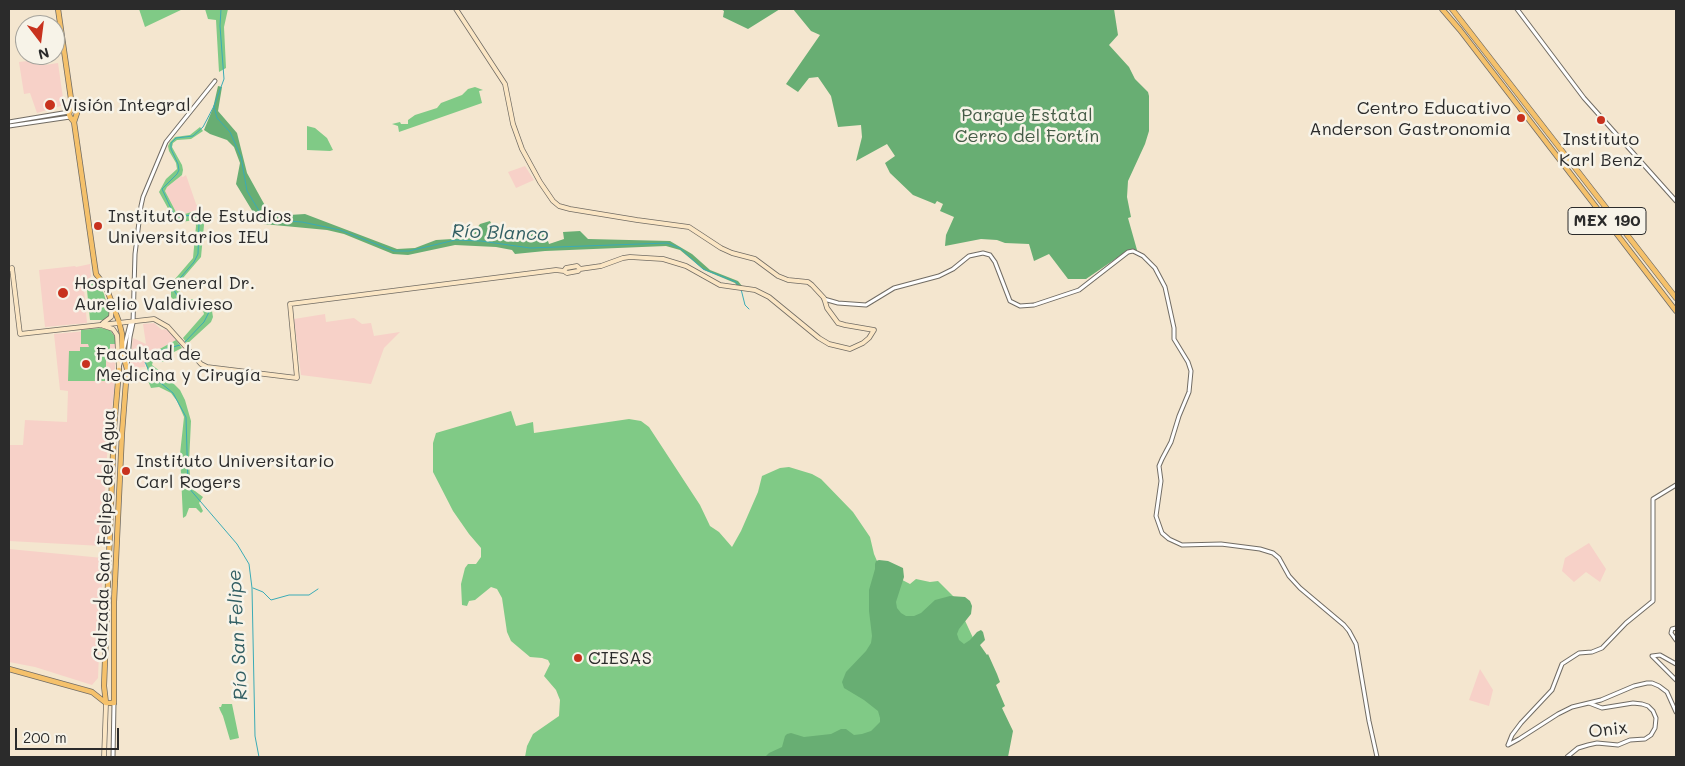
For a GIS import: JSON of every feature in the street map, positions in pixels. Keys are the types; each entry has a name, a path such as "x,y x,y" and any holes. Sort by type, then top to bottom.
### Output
{"main road":[{"path":"58,9 72,106 70,115 74,122 90,221 94,267 97,277 105,285 119,322 122,334 123,356 127,369"},
{"path":"10,269 20,334 152,319 162,323 201,364 207,367 297,378 290,304 556,270 564,270 566,273 577,272 580,269 602,266 630,256 663,259 686,266 720,285 755,290 769,297 829,344 850,349 863,344 869,338 874,330 845,326 838,323 827,308 824,298 808,282 784,279 756,259 728,252 689,227 559,206 540,182 522,149 514,127 505,84 456,9"},
{"name":"MEX 190","path":"1442,9 1676,311"},
{"name":"MEX 190","path":"1452,9 1676,298"},
{"path":"72,106 77,113 74,122"},
{"path":"99,325 111,318 112,302"},
{"path":"99,325 111,328 117,335 119,370"},
{"name":"Calzada San Felipe del Agua","path":"114,702 114,602 127,369"},
{"name":"Calzada San Felipe del Agua","path":"106,703 104,686 114,428 119,370"},
{"path":"9,669 92,692 106,703 114,702"},
{"path":"92,692 98,691 104,686 109,687 113,691"},
{"path":"104,757 106,703"}],"street":[{"path":"1517,9 1584,98 1676,201"},
{"path":"127,369 133,321 135,254 140,212 144,197 166,142 215,81"},
{"path":"9,122 70,115"},
{"path":"9,126 70,115"},
{"path":"824,298 838,303 866,305 894,288 939,276 953,269 969,256 984,252 992,257 997,266 1010,301 1020,306 1034,305 1079,290 1128,252 1133,251 1142,256 1155,268 1165,287 1174,328 1174,339 1188,362 1191,371 1189,392 1171,442 1159,466 1161,481 1156,516 1157,524 1168,539 1182,545 1221,544 1273,552 1300,588 1344,625 1356,644 1377,757"},
{"path":"119,370 130,324 133,321"},
{"path":"1676,484 1654,499 1652,601 1626,623 1602,648 1592,652 1579,653 1562,664 1552,690 1521,723 1512,735 1508,745 1572,707 1601,700 1634,686 1652,683 1659,686 1667,692 1676,712"},
{"path":"1676,628 1672,629 1671,633 1676,640"},
{"path":"1676,664 1660,654 1652,656 1676,680"},
{"path":"113,757 114,702"},
{"name":"Onix","path":"1567,757 1578,748 1588,745 1618,745 1630,740 1645,739 1651,735 1655,728 1656,718 1648,706 1633,703 1602,708 1589,703"}],"shaded area":[{"path":"19,65 58,65 64,105 37,113 30,93 24,94"},
{"path":"525,166 534,180 516,188 508,172"},
{"path":"186,175 196,204 202,213 200,215 195,211 178,216 165,191 167,187 181,176"},
{"name":"Hospital General Dr. Aurelio Valdivieso","path":"90,264 91,276 84,289 87,323 45,327 39,270"},
{"path":"325,314 326,322 354,318 362,324 371,323 374,336 400,332 384,348 371,384 301,375 294,319"},
{"path":"154,323 162,330 169,331 176,340 147,356 145,367 130,368 133,338 146,344 143,324"},
{"path":"97,330 113,334 116,339 114,393 108,438 102,546 9,541 9,445 23,445 25,420 67,422 68,391 60,390 54,334"},
{"path":"1589,543 1606,569 1600,582 1586,572 1574,582 1562,571 1565,558"},
{"path":"9,549 103,558 98,678 92,685 35,667 9,662"},
{"path":"1480,669 1493,690 1489,706 1469,700"}],"green space":[{"path":"139,9 183,9 145,27"},
{"path":"205,9 228,9 224,27 226,68 219,72 216,20 208,19"},
{"path":"721,9 780,9 748,29 723,17 724,11"},
{"name":"Parque Estatal Cerro del Fortín","path":"793,9 1114,9 1118,35 1109,45 1129,67 1135,79 1148,92 1149,96 1149,131 1128,181 1127,197 1131,217 1128,218 1137,250 1127,251 1086,279 1068,279 1049,254 1034,261 1029,244 981,239 945,246 946,235 954,217 940,211 943,204 937,201 935,204 913,195 890,173 885,163 895,156 887,144 856,161 862,137 861,125 838,127 831,96 818,77 809,78 798,92 786,84 820,35 811,31"},
{"path":"218,86 222,87 218,111 237,133 247,173 268,211 273,216 305,214 397,249 415,248 436,240 469,238 480,224 490,221 497,236 521,234 544,229 549,244 564,239 563,232 580,231 588,239 670,241 692,254 710,270 738,281 742,286 738,287 735,283 704,270 680,250 666,246 515,254 512,250 496,247 455,245 408,255 393,254 344,234 327,230 263,224 256,217 236,184 240,163 234,147 227,140 204,130 213,108"},
{"path":"475,87 483,90 479,91 482,103 399,132 398,126 392,124 400,122 401,124 408,124 408,120 415,115 437,108 441,103 462,95 468,89"},
{"path":"307,126 315,128 327,138 333,150 307,150"},
{"path":"200,127 203,131 191,139 177,140 173,143 172,147 183,170 182,175 167,187 165,191 178,216 195,211 200,215 204,225 201,257 177,285 183,298 205,301 211,305 213,317 211,322 187,344 183,338 204,314 202,307 179,305 171,297 171,284 175,283 175,279 193,258 195,220 175,221 159,192 166,179 177,169 176,163 169,151 168,146 170,142 175,137 190,135"},
{"path":"92,283 100,285 104,294 110,315 105,320 90,320 87,290"},
{"path":"101,328 110,330 115,337 115,344 110,344 110,353 115,353 114,359 106,360 106,381 68,381 69,351 80,351 80,347 89,347 88,344 81,344 81,330"},
{"path":"176,340 182,348 166,356 166,362 153,361 152,365 180,390 191,421 189,463 191,488 203,497 199,503 203,511 201,513 196,508 189,508 186,516 183,518 180,454 184,417 171,393 159,387 151,388 146,376 149,376 145,360 147,356"},
{"path":"511,411 516,426 533,422 534,433 629,419 641,421 649,427 700,505 710,526 719,532 732,547 758,492 762,476 780,468 789,467 812,474 821,479 853,512 870,537 877,561 889,573 910,584 916,579 930,582 938,581 954,597 974,640 1000,757 525,757 527,746 533,734 559,716 560,700 556,690 544,676 550,664 548,660 530,657 511,641 507,632 502,598 497,589 491,587 475,600 469,601 467,606 462,605 461,584 465,568 468,564 476,564 481,557 481,548 453,511 433,472 433,443 436,433"},
{"path":"876,561 888,561 903,568 904,577 896,602 897,608 906,616 914,616 921,613 935,600 950,596 965,597 970,601 972,606 971,614 957,634 959,640 964,644 977,632 981,630 983,632 985,640 980,645 988,654 997,674 1000,682 996,685 1005,706 1002,708 1013,731 1008,757 765,757 782,747 787,734 791,733 804,737 831,734 841,729 846,729 854,735 862,734 871,731 880,722 878,711 844,688 842,682 846,672 871,643 869,590"},
{"path":"222,704 232,704 239,738 230,740 219,707"}],"waterway":[{"name":"Río San Felipe","path":"184,343 204,322 209,312 207,307 202,304 179,299 174,290 175,284 194,262 198,254 199,224 198,218 193,215 175,217 162,189 179,170 171,149 171,143 176,138 193,136 203,127 214,106 224,79 220,26 221,9"},
{"name":"Río Blanco","path":"214,106 217,118 230,132 241,157 247,191 264,219 302,222 340,230 394,251 409,251 455,240 481,241 530,248 667,243 680,248 703,269 736,282 739,286"},
{"name":"Río Blanco","path":"741,289 745,305 749,309"},
{"name":"Río San Felipe","path":"180,345 155,352 145,362 151,375 173,393 186,417 188,487 237,544 249,564 252,588 255,736 259,757"},
{"path":"253,588 263,592 271,600 289,595 309,595 318,589"}],"place":[{"name":"Visión Integral","path":"50,105"},
{"name":"Centro Educativo Anderson Gastronomia","path":"1521,118"},
{"name":"Instituto Karl Benz","path":"1601,120"},
{"name":"Instituto de Estudios Universitarios IEU","path":"98,226"},
{"name":"Hospital General Dr. Aurelio Valdivieso","path":"63,293"},
{"name":"Facultad de Medicina y Cirugía","path":"86,364"},
{"name":"Instituto Universitario Carl Rogers","path":"126,471"},
{"name":"CIESAS","path":"578,658"}]}
